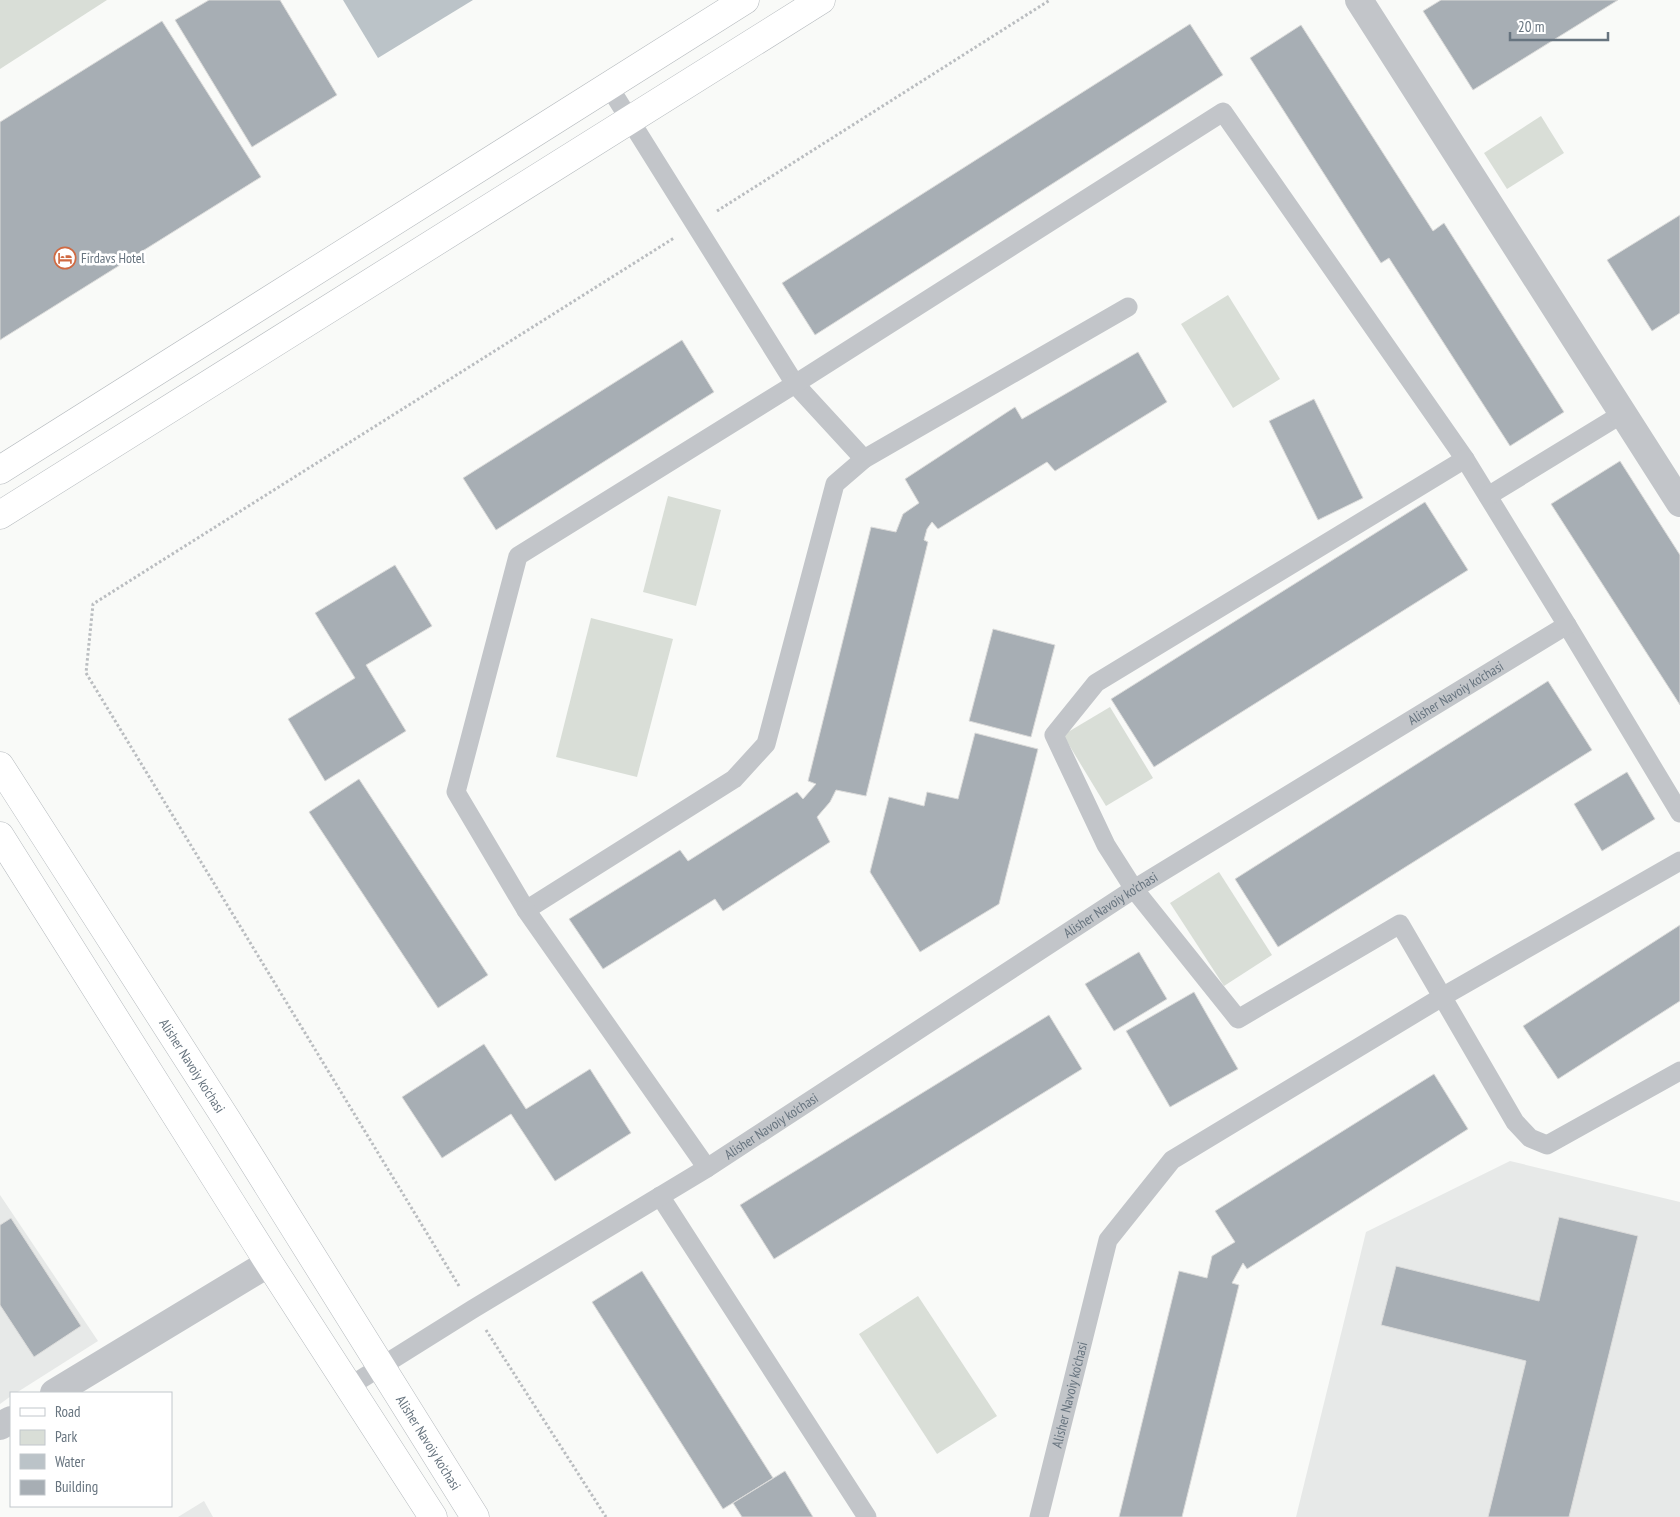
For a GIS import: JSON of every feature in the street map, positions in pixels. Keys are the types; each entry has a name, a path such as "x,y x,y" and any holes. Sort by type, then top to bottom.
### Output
{"main road":[{"path":"0,470 745,0"},
{"path":"0,515 821,0"},
{"name":"Alisher Navoiy ko'chasi","path":"0,766 227,1120 476,1517"},
{"path":"0,836 269,1263 433,1517"}],"street":[{"path":"1359,0 1680,503"},
{"path":"56,1392 269,1263"}],"lane":[{"path":"608,85 795,384 864,459"},
{"path":"706,1168 526,910 456,792 518,556 795,384 1223,112 1465,459 1568,625 1680,813"},
{"path":"526,910 734,779 766,744 835,484 864,459 1128,307"},
{"path":"1488,496 1622,414"},
{"path":"1465,459 1096,683 1054,735 1106,845 1134,889 1238,1019 1400,924 1515,1122 1530,1138 1547,1145 1680,1071"},
{"name":"Alisher Navoiy ko'chasi","path":"350,1386 706,1168 1134,889 1568,625"},
{"name":"Alisher Navoiy ko'chasi","path":"1039,1517 1108,1240 1172,1160 1442,997 1680,861"},
{"path":"660,1196 866,1517"}],"path":[{"path":"606,1517 473,1309 86,673 93,604 1050,0"}],"shaded area":[{"path":"1510,1161 1680,1202 1680,1517 1296,1517 1366,1232"},
{"path":"0,1195 98,1341 18,1392 10,1392 10,1397 0,1404"},
{"path":"204,1501 213,1517 178,1517"}],"green space":[{"path":"0,0 107,0 0,69"},
{"path":"1541,116 1564,153 1507,189 1484,153"},
{"path":"1228,295 1280,379 1233,408 1181,324"},
{"path":"668,496 721,510 696,606 643,592"},
{"path":"591,618 673,639 637,777 556,757"},
{"path":"1110,707 1153,778 1106,806 1063,735"},
{"path":"1219,872 1272,955 1224,986 1170,903"},
{"path":"918,1296 997,1416 937,1454 859,1334"}],"water":[{"path":"343,0 473,0 378,58"}],"building":[{"path":"209,0 280,0 337,95 252,147 175,20"},
{"path":"1441,0 1618,0 1473,90 1423,11"},
{"name":"Firdavs Hotel","path":"162,21 261,177 0,340 0,122"},
{"path":"1190,24 1223,75 815,335 782,283"},
{"path":"1301,25 1433,231 1444,223 1564,412 1510,446 1389,258 1381,263 1250,58"},
{"path":"1680,215 1680,313 1652,331 1607,260"},
{"path":"682,340 714,392 496,530 463,478"},
{"path":"1138,352 1167,402 1055,471 1047,462 938,529 932,522 927,529 924,540 928,542 866,796 836,790 830,802 817,817 830,842 723,911 715,899 603,969 569,919 680,850 688,861 797,792 803,799 816,784 808,781 871,527 896,532 903,514 919,503 905,479 1015,407 1022,419"},
{"path":"1314,399 1363,498 1318,520 1269,421"},
{"path":"1620,461 1680,555 1680,705 1551,504"},
{"path":"1425,502 1468,570 1154,767 1111,699"},
{"path":"395,565 432,626 366,665 406,731 325,781 288,719 355,678 315,613"},
{"path":"993,629 1055,645 1031,737 969,721"},
{"path":"1548,681 1592,750 1278,947 1235,879"},
{"path":"975,733 1038,749 999,904 920,952 870,872 889,797 924,806 927,792 958,799"},
{"path":"1627,772 1655,819 1602,851 1574,804"},
{"path":"359,779 488,975 438,1008 309,812"},
{"path":"1680,925 1680,1001 1558,1079 1523,1026"},
{"path":"1139,952 1167,999 1114,1031 1085,984"},
{"path":"1194,992 1238,1069 1170,1107 1126,1031"},
{"path":"1049,1015 1082,1069 774,1259 740,1205"},
{"path":"484,1044 526,1109 590,1069 631,1133 555,1181 511,1114 442,1158 402,1097"},
{"path":"1434,1074 1468,1129 1247,1269 1243,1263 1232,1283 1239,1285 1182,1517 1119,1517 1179,1271 1207,1278 1212,1256 1235,1242 1215,1211"},
{"path":"1559,1217 1638,1236 1569,1517 1488,1517 1526,1361 1381,1325 1396,1266 1539,1301"},
{"path":"11,1218 81,1326 34,1357 0,1305 0,1225"},
{"path":"642,1271 773,1478 723,1509 592,1302"},
{"path":"785,1471 813,1517 742,1517 733,1503"}],"place":[{"name":"Firdavs Hotel","path":"65,258"}]}
